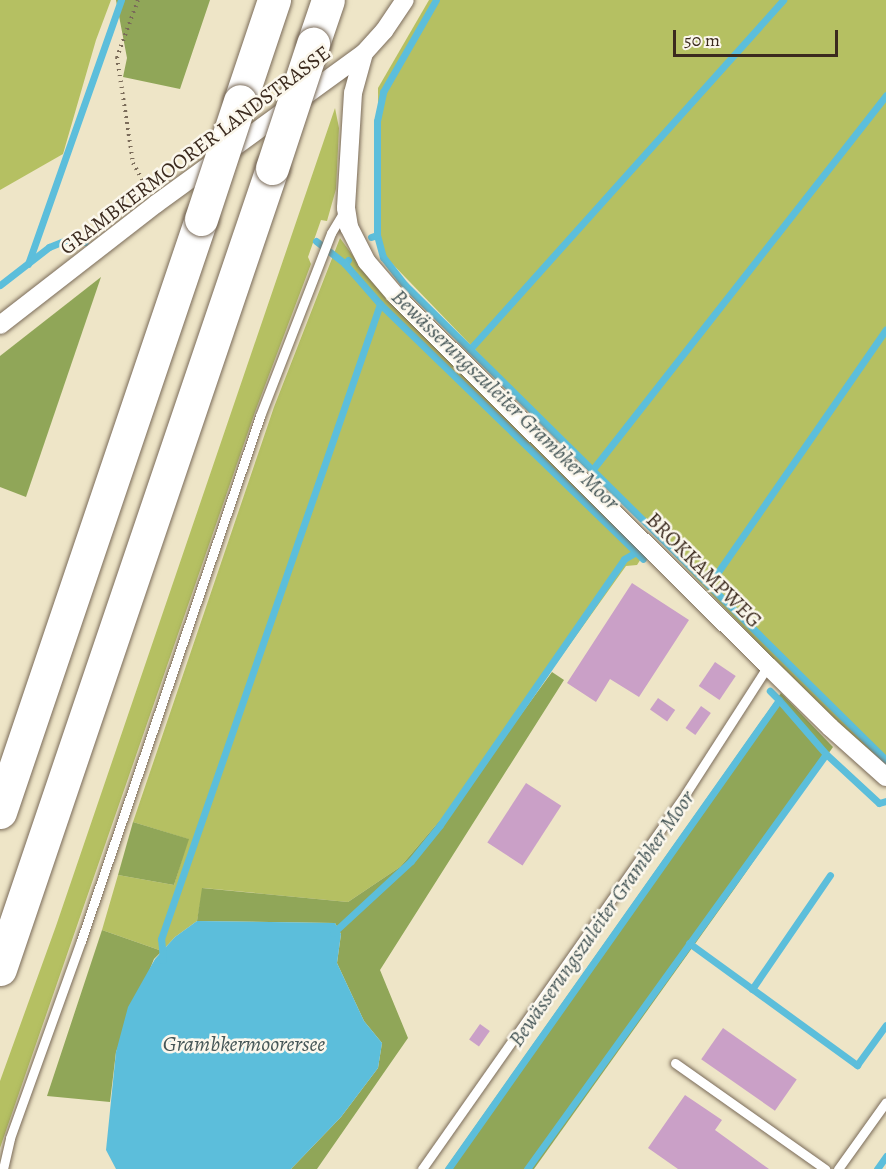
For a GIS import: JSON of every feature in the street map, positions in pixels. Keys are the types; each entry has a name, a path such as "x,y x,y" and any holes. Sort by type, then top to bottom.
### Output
{"highway":[{"path":"0,812 274,0"},
{"path":"0,969 328,0"}],"street":[{"name":"GRAMBKERMOORER LANDSTRASSE","path":"0,325 156,204 364,53 384,31 405,0"},
{"name":"BROKKAMPWEG","path":"364,53 353,93 346,208 349,227 367,262 396,296 768,666 830,727 886,777"}],"lane":[{"path":"3,1169 10,1138 84,930 260,416 331,233 346,208"},
{"path":"422,1169 679,802 768,666"},
{"path":"675,1063 825,1169"},
{"path":"838,1169 886,1102"}],"path":[{"path":"138,0 117,57 133,164 156,204"}],"green space":[{"path":"0,0 111,0 96,40 63,154 0,190"},
{"path":"116,0 210,0 180,89 123,77 127,58"},
{"path":"429,0 886,0 886,764 827,714 379,250 378,88"},
{"path":"335,108 339,128 336,189 327,221 321,220 308,257 311,264 255,412 0,1148 0,1081 56,926"},
{"path":"340,238 372,282 646,551 637,565 626,566 465,791 400,867 348,902 203,888 197,921 175,937 162,951 102,930 118,875 174,885 188,839 133,822 274,407"},
{"path":"101,277 26,497 0,487 0,356"},
{"path":"552,672 564,680 380,970 408,1038 317,1169 291,1169 341,1117 378,1068 382,1043 364,1021 337,963 341,934 335,923 197,921 202,888 348,902 400,867 465,791"},
{"path":"781,693 833,747 735,888 534,1169 445,1169"},
{"path":"133,822 189,839 174,885 118,875"},
{"path":"102,930 162,951 154,959 116,1052 110,1102 47,1096"}],"water":[{"name":"Grambkermoorersee","path":"197,921 335,923 341,934 337,963 364,1021 382,1043 378,1068 341,1117 291,1169 116,1169 106,1150 116,1052 128,1007 155,959 175,937"}],"building":[{"path":"632,583 689,620 639,697 610,679 596,702 567,683"},
{"path":"715,662 736,676 720,700 699,686"},
{"path":"658,698 675,710 667,722 650,709"},
{"path":"701,706 711,713 695,735 686,728"},
{"path":"526,783 561,806 523,865 487,843"},
{"path":"480,1024 490,1031 479,1046 469,1040"},
{"path":"723,1028 797,1080 775,1111 701,1059"},
{"path":"685,1095 722,1120 715,1130 769,1169 678,1169 648,1148"}],"waterway":[{"path":"28,264 121,0"},
{"path":"371,237 377,235 377,121 383,92 436,0"},
{"path":"470,349 783,0"},
{"path":"593,469 886,95"},
{"path":"377,235 383,257 405,285 886,760"},
{"path":"0,285 49,247 69,239 85,242"},
{"path":"316,241 345,264 348,260"},
{"name":"Bewässerungszuleiter Grambker Moor","path":"345,264 380,304 643,559"},
{"path":"163,960 161,939 380,304"},
{"path":"709,585 886,329"},
{"path":"333,933 411,861 440,825 624,559 636,552"},
{"name":"Bewässerungszuleiter Grambker Moor","path":"448,1169 779,700 770,691"},
{"path":"779,700 826,754 879,803 886,801"},
{"path":"527,1169 826,754"},
{"path":"752,989 830,875"},
{"path":"689,943 857,1065 886,1025"},
{"path":"877,1169 886,1156"}]}
